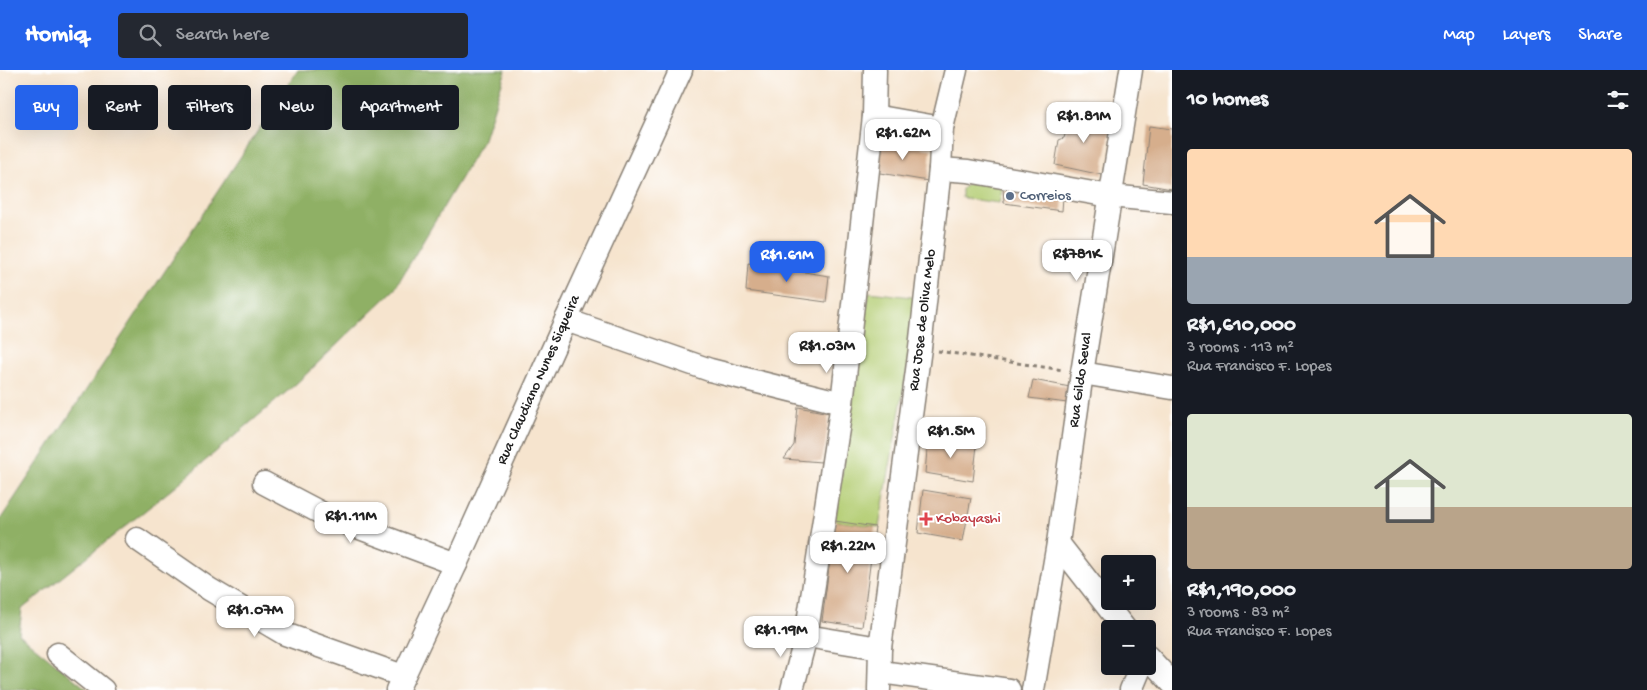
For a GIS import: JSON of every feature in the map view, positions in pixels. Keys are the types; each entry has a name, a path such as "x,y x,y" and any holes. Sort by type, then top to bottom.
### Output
{"street":[{"name":"Rua Claudiano Nunes Siqueira","path":"400,683 682,70"},
{"path":"792,690 806,636 842,403 874,116 875,70"},
{"name":"Rua Jose de Oliva Melo","path":"880,681 880,648 920,348 940,169 942,128 956,70"},
{"name":"Rua Gildo Seval","path":"1033,690 1058,543 1082,373 1131,70"},
{"path":"874,116 942,128"},
{"path":"940,169 1110,196 1172,202"},
{"path":"566,320 710,370 842,403"},
{"path":"1082,373 1172,388"},
{"path":"264,483 325,514 456,564"},
{"path":"137,539 209,589 285,634 400,683"},
{"path":"1058,543 1118,620"},
{"path":"806,636 880,648"},
{"path":"58,654 103,690"},
{"path":"1156,666 1172,683"},
{"path":"1131,690 1137,675"},
{"path":"880,681 1009,690"}],"path":[{"path":"920,348 1082,373"}],"green space":[{"path":"298,70 506,70 484,139 394,290 297,383 172,489 22,609 19,634 88,690 0,690 0,520 261,126 261,130 332,130 332,85 288,85"},
{"path":"970,182 1003,186 999,203 962,198 962,189"},
{"path":"869,292 920,298 879,527 835,521"}],"building":[{"path":"1072,111 1112,121 1102,175 1055,165 1059,140 1064,138"},
{"path":"1149,126 1172,129 1172,189 1143,184"},
{"path":"879,143 931,149 928,181 874,172"},
{"path":"1003,186 1063,197 1062,211 1004,203"},
{"path":"748,263 829,276 826,302 746,291"},
{"path":"1033,380 1070,387 1067,403 1029,398"},
{"path":"798,407 829,413 825,447 821,462 784,459 794,445"},
{"path":"928,439 977,445 973,481 925,473"},
{"path":"923,490 971,498 963,541 918,533"},
{"path":"835,521 875,527 862,627 822,621"}],"place":[{"name":"Correios","path":"1010,196"},
{"name":"Kobayashi","path":"926,519"}]}
